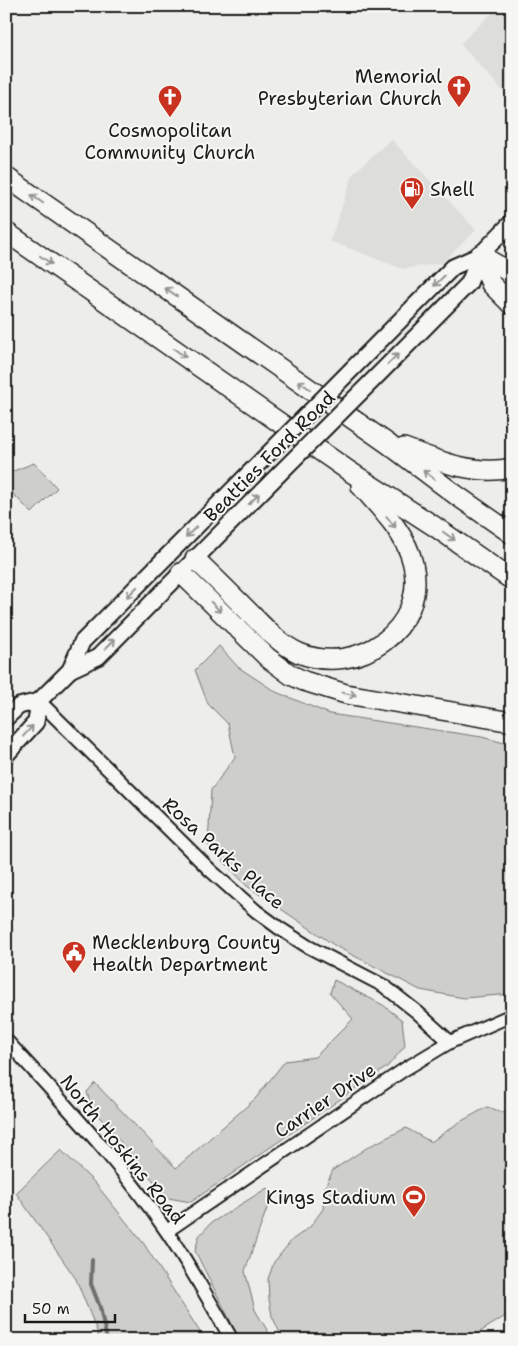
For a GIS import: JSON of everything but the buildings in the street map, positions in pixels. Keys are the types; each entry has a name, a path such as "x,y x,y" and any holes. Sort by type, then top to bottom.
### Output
{"highway":[{"path":"6,177 387,442 456,495 512,534"},
{"path":"6,232 349,471 434,526 512,580"},
{"path":"480,255 506,270 512,276"},
{"path":"480,255 491,284 512,305"},
{"path":"387,442 463,468 493,471 512,468"},
{"path":"195,558 272,635 290,648 310,657 332,659 354,656 374,648 393,634 406,618 416,587 414,570 410,554 401,535 349,471"},
{"path":"181,573 263,654 304,681 346,694 512,722"}],"main road":[{"name":"Beatties Ford Road","path":"70,670 82,642 453,267 480,255 512,222"},
{"name":"Beatties Ford Road","path":"6,718 19,706 38,701 70,670 98,657 469,283 480,255"},
{"path":"6,755 36,722 38,701"}],"street":[{"name":"Rosa Parks Place","path":"38,701 210,870 256,911 307,946 390,990 450,1042"},
{"name":"Carrier Drive","path":"167,1232 397,1074 450,1042 512,1015"},
{"name":"North Hoskins Road","path":"6,1040 98,1143 167,1232 232,1340"}],"shaded area":[{"path":"499,6 512,6 512,101 460,44"},
{"path":"391,139 476,230 442,263 403,269 330,241 353,174"},
{"path":"34,463 57,488 32,513 6,487 6,474"},
{"path":"219,646 238,667 276,692 330,714 482,737 512,745 512,994 464,998 420,990 337,947 247,886 208,845 211,790 235,757 228,724 208,704 195,670"},
{"path":"334,980 383,1005 402,1020 405,1046 387,1067 191,1202 168,1198 91,1107 87,1092 95,1083 176,1168 255,1099 285,1061 315,1057 353,1019 330,993"},
{"name":"Kings Stadium","path":"487,1107 512,1115 512,1312 467,1340 286,1340 280,1333 272,1316 268,1279 274,1262 292,1240 310,1227 323,1209 324,1189 333,1170 368,1147 406,1128 431,1142 458,1123"},
{"path":"61,1150 95,1183 144,1244 205,1340 98,1340 97,1331 76,1279 16,1193"},
{"path":"267,1188 272,1194 245,1271 255,1310 273,1340 240,1340 195,1251 199,1236 211,1223"}],"waterway":[{"path":"92,1260 91,1284 100,1307 107,1340"}],"place":[{"name":"Memorial Presbyterian Church","path":"459,108"},
{"name":"Cosmopolitan Community Church","path":"170,118"},
{"name":"Shell","path":"412,210"},
{"name":"Mecklenburg County Health Department","path":"74,974"},
{"name":"Kings Stadium","path":"414,1218"}]}
